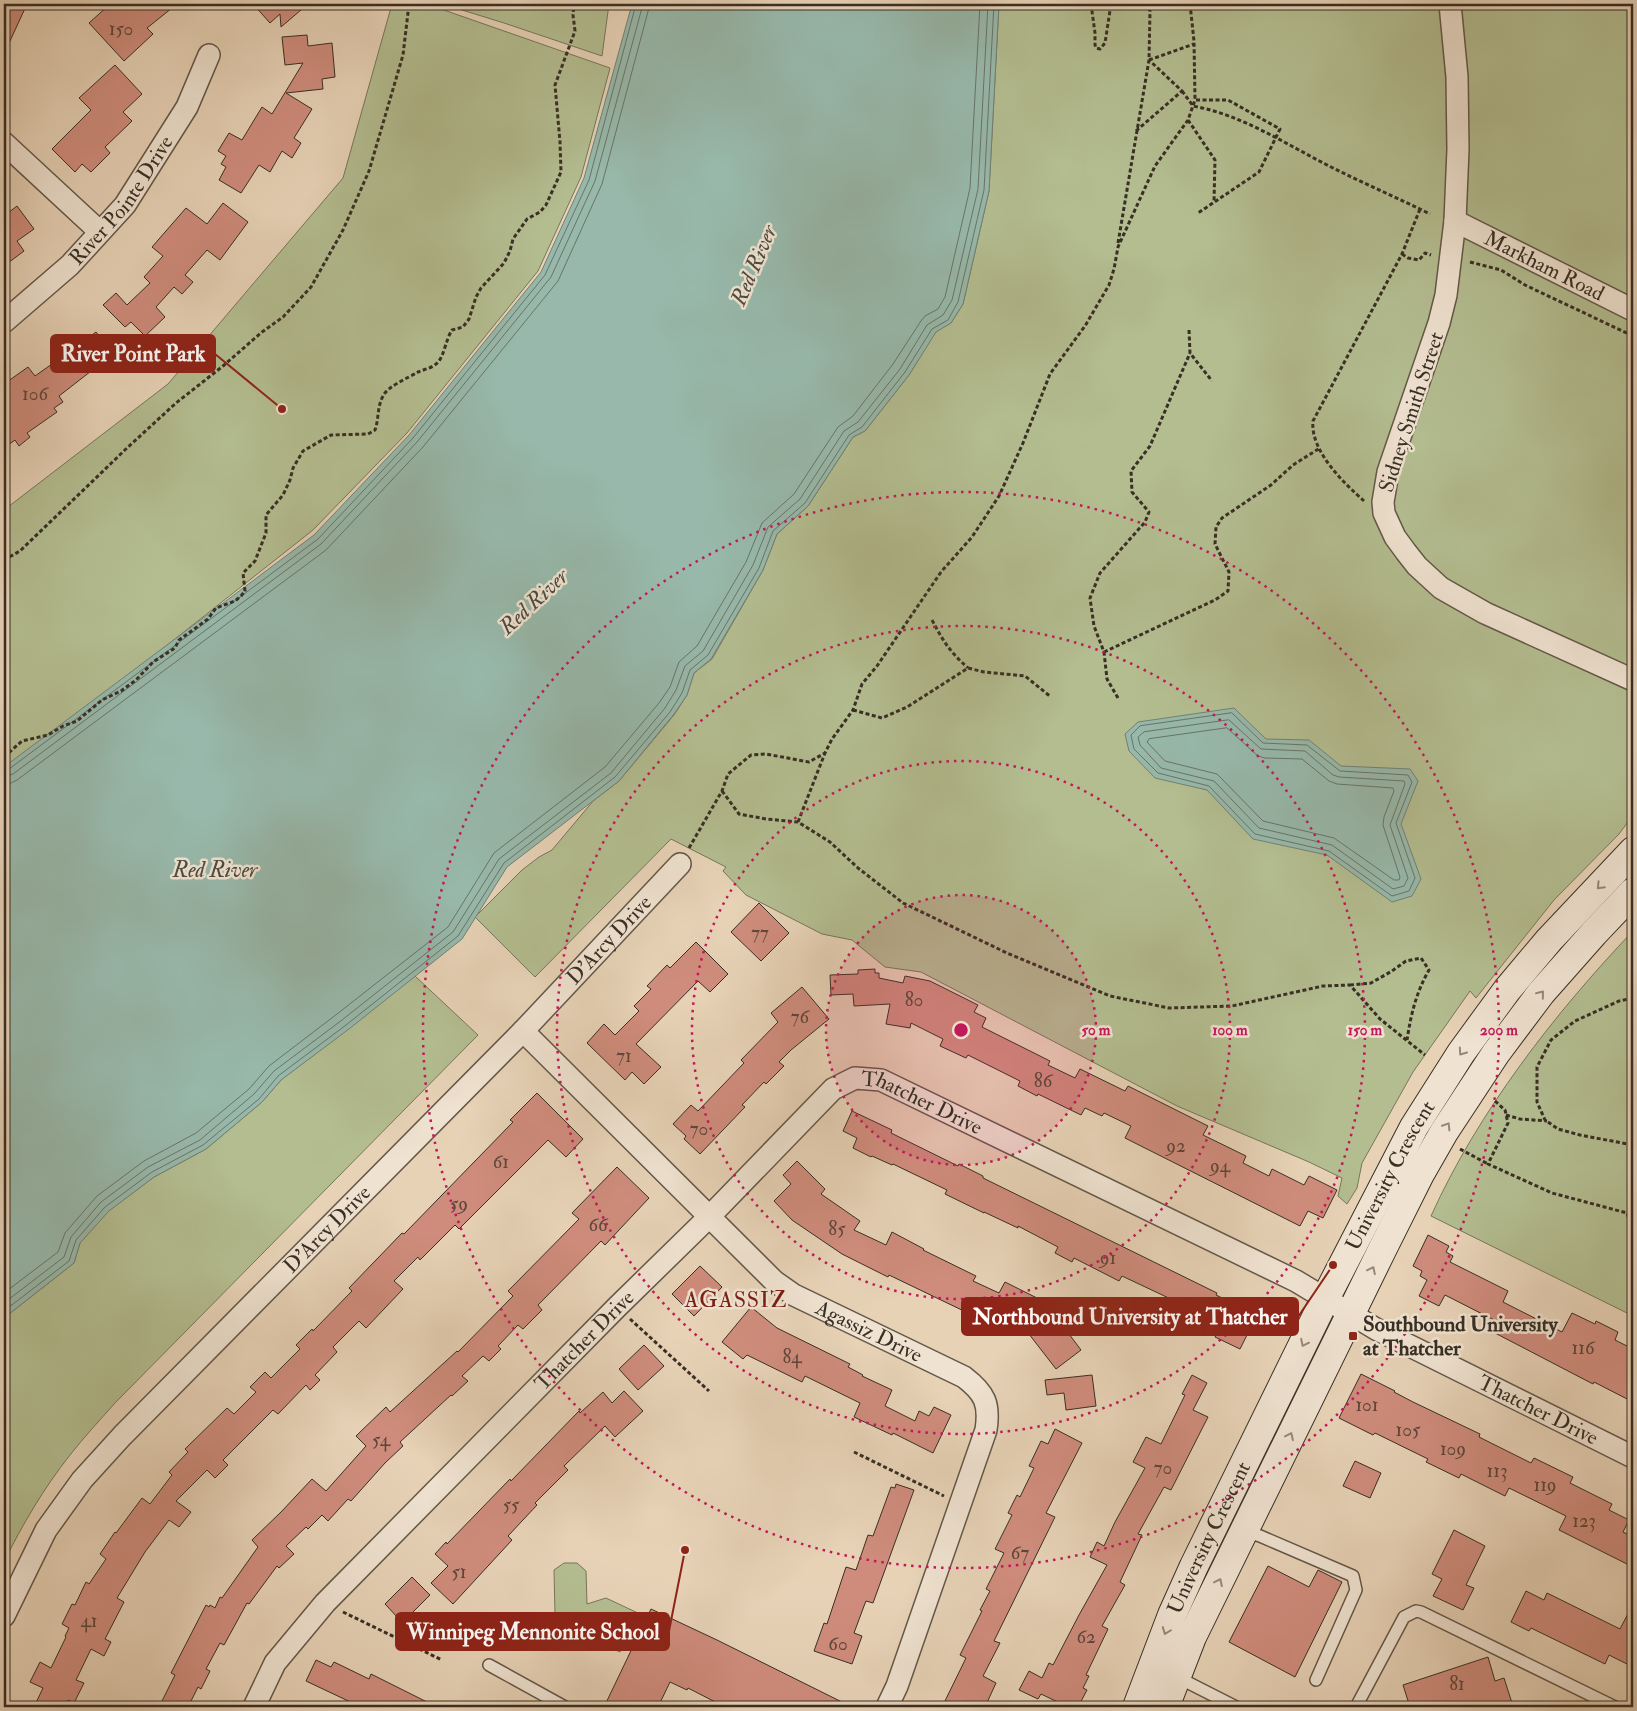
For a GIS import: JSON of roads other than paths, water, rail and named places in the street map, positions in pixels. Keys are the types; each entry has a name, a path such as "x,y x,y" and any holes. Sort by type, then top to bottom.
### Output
{"main road":[{"name":"University Crescent","path":"1137,1707 1172,1615 1194,1566 1325,1299 1410,1134 1461,1053 1502,998 1537,955 1633,851"},
{"name":"University Crescent","path":"1165,1707 1192,1637 1420,1174 1473,1086 1507,1037 1541,993 1633,892"}],"street":[{"name":"Sidney Smith Street","path":"1450,4 1457,77 1458,178 1446,295 1439,323 1388,472 1383,502 1384,513 1395,538 1417,566 1441,588 1503,622 1633,680"},
{"name":"River Pointe Drive","path":"4,322 70,265 99,231 125,205 187,107 209,56"},
{"path":"4,143 99,231"},
{"name":"Markham Road","path":"1455,221 1633,310"},
{"name":"D'Arcy Drive","path":"4,1616 46,1530 82,1480 122,1436 523,1032 680,864"},
{"name":"Agassiz Drive","path":"523,1032 774,1281 794,1295 964,1377 977,1387 986,1400 988,1415 986,1430 898,1686 887,1707"},
{"name":"Thatcher Drive","path":"254,1707 275,1663 325,1603 616,1307 709,1217 833,1089 855,1078 881,1080 1296,1281 1376,1330 1633,1457"}],"lane":[{"path":"1244,1531 1353,1576 1356,1590 1316,1680"},
{"path":"1356,1707 1404,1616 1416,1611 1615,1707"},
{"path":"489,1665 565,1707"},
{"path":"1176,1677 1236,1707"}],"water":[{"name":"Red River","path":"632,4 999,4 989,191 963,304 951,323 936,332 909,375 865,431 853,437 808,506 777,534 763,570 711,659 694,673 687,695 674,714 619,781 507,867 462,939 349,1029 281,1080 262,1102 206,1149 154,1177 109,1211 80,1243 74,1263 4,1318 4,767 314,535 409,435 541,272 584,178"},
{"path":"1234,708 1266,739 1309,740 1341,766 1410,769 1418,781 1401,824 1421,879 1412,896 1392,902 1327,855 1253,839 1207,790 1155,778 1129,751 1125,734 1138,722"}],"place":[{"name":"River Point Park","path":"282,409"},
{"name":"Northbound University at Thatcher","path":"1333,1265"},
{"name":"Southbound University at Thatcher","path":"1353,1336"},
{"name":"Winnipeg Mennonite School","path":"685,1550"}],"district":[{"name":"AGASSIZ","path":"736,1299"}]}
